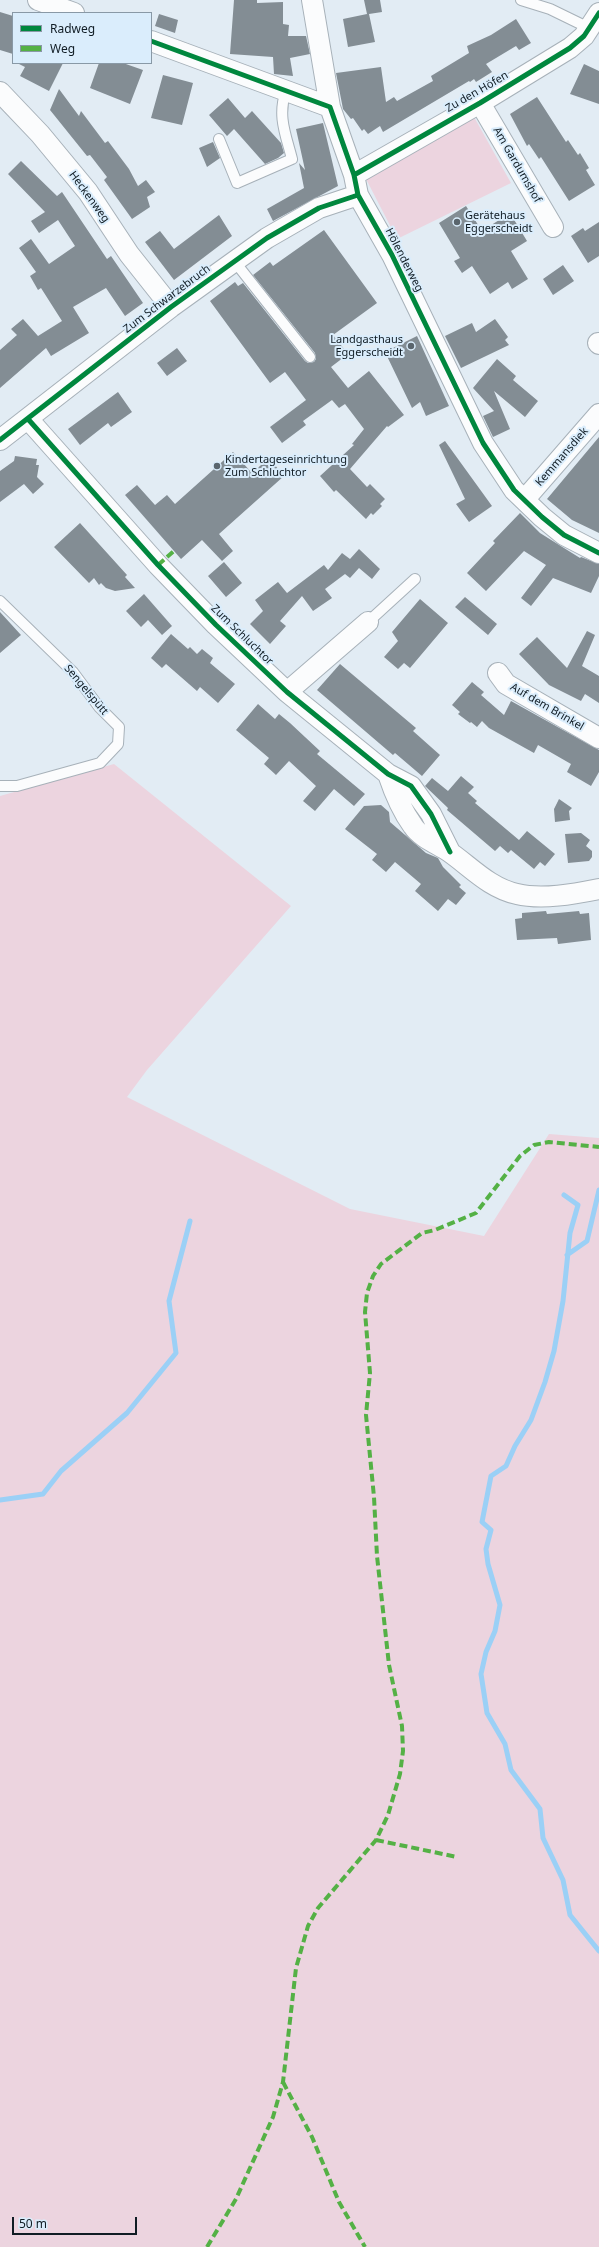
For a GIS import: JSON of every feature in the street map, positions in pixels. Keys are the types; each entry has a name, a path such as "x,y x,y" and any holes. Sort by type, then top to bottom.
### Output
{"street":[{"name":"Hölenderweg","path":"312,0 330,107 354,175 358,195 392,255 483,443 514,490 564,535 599,553"},
{"path":"47,2 72,12"},
{"name":"Zu den Höfen","path":"354,175 480,103 570,48 593,30"},
{"path":"152,41 330,107"},
{"name":"Heckenweg","path":"0,92 40,134 88,192 129,254 171,307"},
{"name":"Am Gardumshof","path":"480,103 553,227"},
{"name":"Zum Schwarzebruch","path":"0,440 171,307 267,238 319,208 358,195"},
{"name":"Kemmansdiek","path":"525,499 599,414"},
{"name":"Zum Schluchtor","path":"28,419 163,570 216,625 287,692 388,774 411,786 431,814 450,852 472,871 495,885 518,894 577,893 599,889"},
{"path":"287,692 368,622"},
{"name":"Auf dem Brinkel","path":"498,673 506,684 599,738"}],"lane":[{"path":"521,0 550,9 593,30"},
{"path":"219,139 237,183 292,160 282,121 281,104 286,91"},
{"path":"235,262 310,357"},
{"path":"368,622 415,579"},
{"name":"Sengelspütt","path":"0,601 73,672 99,707 119,727 118,744 100,763 17,786 0,786"}],"shaded area":[{"path":"474,117 511,183 397,239 366,179"},
{"path":"114,764 291,906 147,1070 127,1097 350,1209 484,1236 549,1134 599,1138 599,2247 0,2247 0,796"}],"building":[{"path":"234,0 257,0 257,3 283,2 283,24 289,25 288,36 306,36 310,54 290,58 293,76 274,74 273,57 230,54"},
{"path":"364,0 380,0 382,12 369,14 375,42 348,47 343,19 367,14"},
{"path":"0,12 12,16 12,54 0,50"},
{"path":"159,14 178,20 175,33 155,26"},
{"path":"516,19 531,43 519,50 516,46 486,64 492,72 476,82 474,79 470,82 469,81 383,132 380,126 368,134 364,129 362,131 353,118 351,119 343,109 336,73 381,67 386,102 394,97 397,101 433,81 431,76 469,53 467,46 491,35"},
{"path":"19,64 62,64 49,91 20,76 25,67"},
{"path":"99,64 126,64 143,70 130,104 90,88"},
{"path":"584,64 599,71 599,104 570,94"},
{"path":"163,75 193,83 182,125 151,118"},
{"path":"59,89 79,116 81,111 105,143 108,141 129,169 138,186 146,180 155,192 147,197 150,207 132,219 104,180 107,177 90,155 87,156 50,110"},
{"path":"537,97 566,142 568,140 578,155 580,153 589,168 586,170 595,185 569,201 541,157 539,159 529,144 527,146 510,114"},
{"path":"228,98 245,118 252,111 281,143 284,153 278,158 265,164 234,129 227,136 209,115"},
{"path":"323,123 338,186 273,221 267,209 304,188 299,163 305,170 296,129"},
{"path":"213,142 220,158 207,167 199,148"},
{"path":"21,161 57,196 62,192 107,259 111,256 143,303 125,316 106,288 73,307 89,333 51,356 46,348 0,388 0,350 17,335 11,329 23,319 38,336 62,321 41,288 38,290 30,276 36,272 19,248 31,239 49,264 75,246 58,220 39,233 31,221 45,212 8,174"},
{"path":"466,206 482,231 510,213 527,241 511,251 528,279 512,289 508,282 490,294 472,266 462,273 454,261 460,258 439,223"},
{"path":"219,215 232,236 174,280 145,242 160,231 174,249"},
{"path":"599,222 599,256 588,263 571,236 583,228 585,231"},
{"path":"324,230 377,303 333,335 348,354 331,367 348,388 369,371 404,415 388,427 387,426 350,469 367,487 370,484 385,499 380,504 382,506 373,515 371,513 366,519 336,490 334,492 320,476 354,445 352,444 364,429 345,404 339,408 332,400 303,421 306,425 282,443 270,427 306,400 285,372 270,383 210,301 235,282 238,286 243,283 305,361 308,363 314,362 316,359 315,353 253,275 270,262 273,266"},
{"path":"563,265 574,281 553,295 543,279"},
{"path":"495,319 508,337 505,340 509,345 461,368 445,336 472,323 476,332"},
{"path":"417,336 449,406 426,416 420,402 412,408 385,352"},
{"path":"177,348 187,361 167,376 157,363"},
{"path":"497,359 516,376 513,380 538,401 525,417 494,391 510,429 493,437 483,416 494,411 473,388"},
{"path":"118,392 132,412 111,427 108,423 80,445 68,429"},
{"path":"599,437 599,533 572,520 547,499"},
{"path":"445,441 492,506 469,522 456,504 465,499 439,445"},
{"path":"233,452 252,473 269,458 284,476 219,534 233,551 222,561 202,540 181,559 125,495 137,485 155,505 167,495 175,504"},
{"path":"15,456 37,459 36,465 39,465 37,477 44,484 33,494 24,484 0,502 0,471 14,461"},
{"path":"520,513 540,533 580,558 581,557 599,564 599,576 591,593 553,578 531,606 521,598 546,565 524,551 486,591 467,573 495,543 493,541"},
{"path":"80,523 127,575 125,577 135,588 115,591 106,588 101,583 99,585 94,578 89,583 54,547"},
{"path":"359,549 380,569 372,579 359,568 350,578 345,574 325,589 332,598 313,611 302,596 280,621 286,626 270,644 250,624 263,611 255,600 278,582 287,593 324,565 328,570 342,553 350,559"},
{"path":"224,562 242,583 226,597 208,576"},
{"path":"144,594 172,626 162,635 148,620 141,627 126,611"},
{"path":"465,597 497,624 488,635 455,607"},
{"path":"420,599 448,623 410,668 404,663 398,669 384,657 398,641 392,632"},
{"path":"0,612 21,635 0,653"},
{"path":"587,631 595,635 582,666 599,676 599,703 585,694 581,701 549,685 519,654 537,637 567,668"},
{"path":"171,634 188,649 190,647 197,654 202,649 213,658 210,663 235,684 218,703 200,687 197,691 166,664 162,668 151,658"},
{"path":"340,664 416,728 413,731 440,755 422,776 395,753 393,755 317,690"},
{"path":"472,682 484,692 481,695 504,715 511,701 599,750 599,772 591,786 567,772 571,764 538,745 534,753 489,728 482,721 477,727 458,714 460,712 452,705"},
{"path":"258,704 275,719 279,714 290,723 320,751 317,754 365,794 354,806 334,789 315,811 303,801 316,786 289,761 276,775 264,764 269,758 236,730"},
{"path":"461,776 474,787 468,793 477,801 475,803 519,840 527,831 555,854 545,866 540,862 534,869 511,850 508,853 500,846 495,851 447,810 448,808 425,786 432,778 448,791"},
{"path":"559,799 572,808 569,811 570,820 555,822 554,809"},
{"path":"381,805 389,812 390,822 426,853 438,858 443,867 461,885 459,887 466,893 456,905 448,899 438,911 415,891 421,884 395,862 386,872 372,860 377,854 345,829 364,806"},
{"path":"581,833 590,840 586,846 592,851 592,857 589,861 568,863 565,834"},
{"path":"546,911 547,914 579,911 580,914 589,913 591,940 558,944 557,938 517,940 515,919 522,918 522,913"}],"waterway":[{"path":"567,1255 587,1241 599,1190"},
{"path":"564,1195 578,1205 570,1233 563,1301 554,1351 545,1382 531,1420 515,1446 506,1466 491,1476 482,1522 491,1530 486,1549 488,1564 500,1605 495,1631 486,1652 481,1674 487,1713 505,1744 511,1770 540,1809 543,1838 563,1880 570,1915 599,1951"},
{"path":"0,1500 43,1494 61,1471 127,1413 176,1353 169,1301 190,1221"}],"marked path":[{"path":"158,565 174,551"},
{"path":"207,2247 236,2199 273,2117 283,2082 296,1968 308,1926 318,1908 376,1840 388,1815 400,1774 403,1751 402,1726 389,1665 377,1556 374,1497 366,1415 370,1373 365,1312 367,1293 373,1276 381,1264 422,1233 435,1230 476,1213 520,1156 534,1145 549,1142 599,1147"},
{"path":"376,1840 457,1857"},
{"path":"283,2082 312,2137 339,2202 365,2247"}],"cycle path":[{"path":"354,175 480,103 570,48 584,36 599,13"},
{"path":"152,41 330,107 354,175 358,195 392,255 483,443 514,490 542,517 564,535 599,553"},
{"path":"0,440 171,307 267,238 319,208 358,195"},
{"path":"28,419 158,565 216,625 287,692 388,774 411,786 431,814 450,852"}],"place":[{"name":"Gerätehaus Eggerscheidt","path":"457,222"},
{"name":"Landgasthaus Eggerscheidt","path":"411,346"},
{"name":"Kindertageseinrichtung Zum Schluchtor","path":"217,466"}]}
